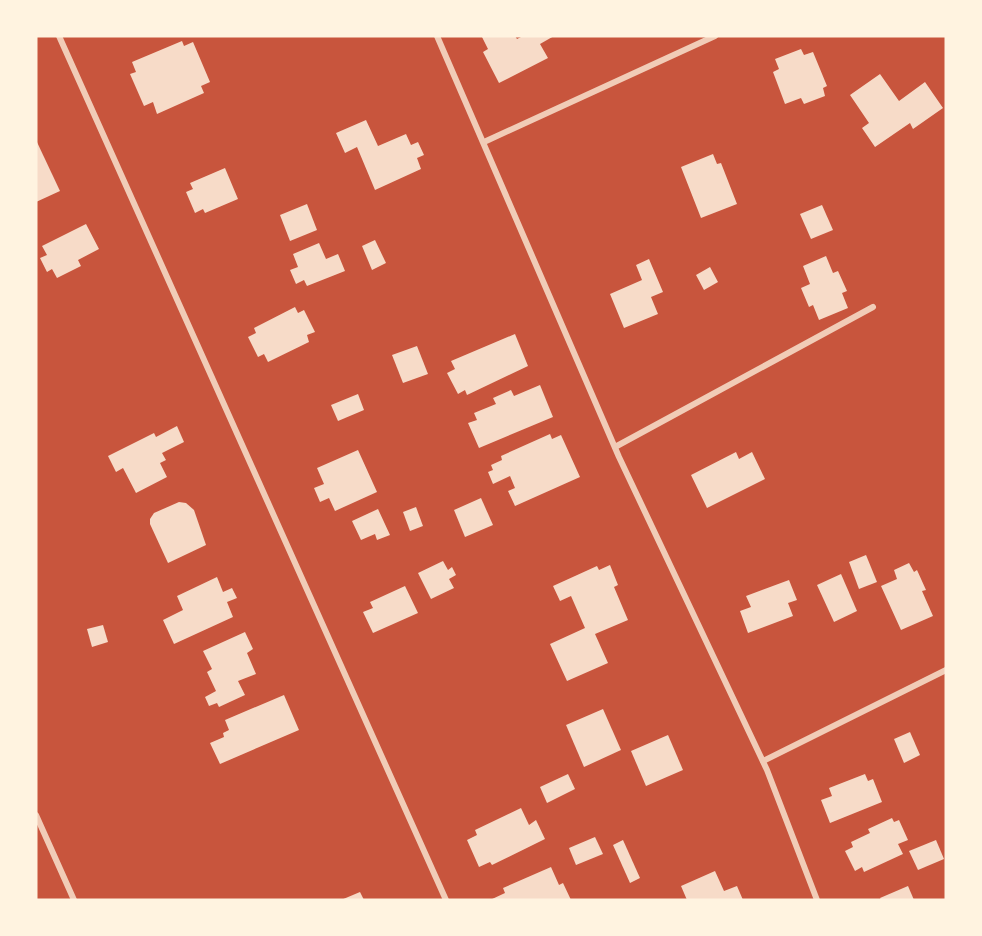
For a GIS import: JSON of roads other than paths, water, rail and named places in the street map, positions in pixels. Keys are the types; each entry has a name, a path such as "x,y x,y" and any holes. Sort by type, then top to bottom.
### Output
{"street":[{"path":"59,36 446,900"},
{"path":"437,36 615,447 764,761 817,900"},
{"path":"484,142 715,36"},
{"path":"615,447 873,307"},
{"path":"764,761 946,670"},
{"path":"36,815 74,900"}]}
